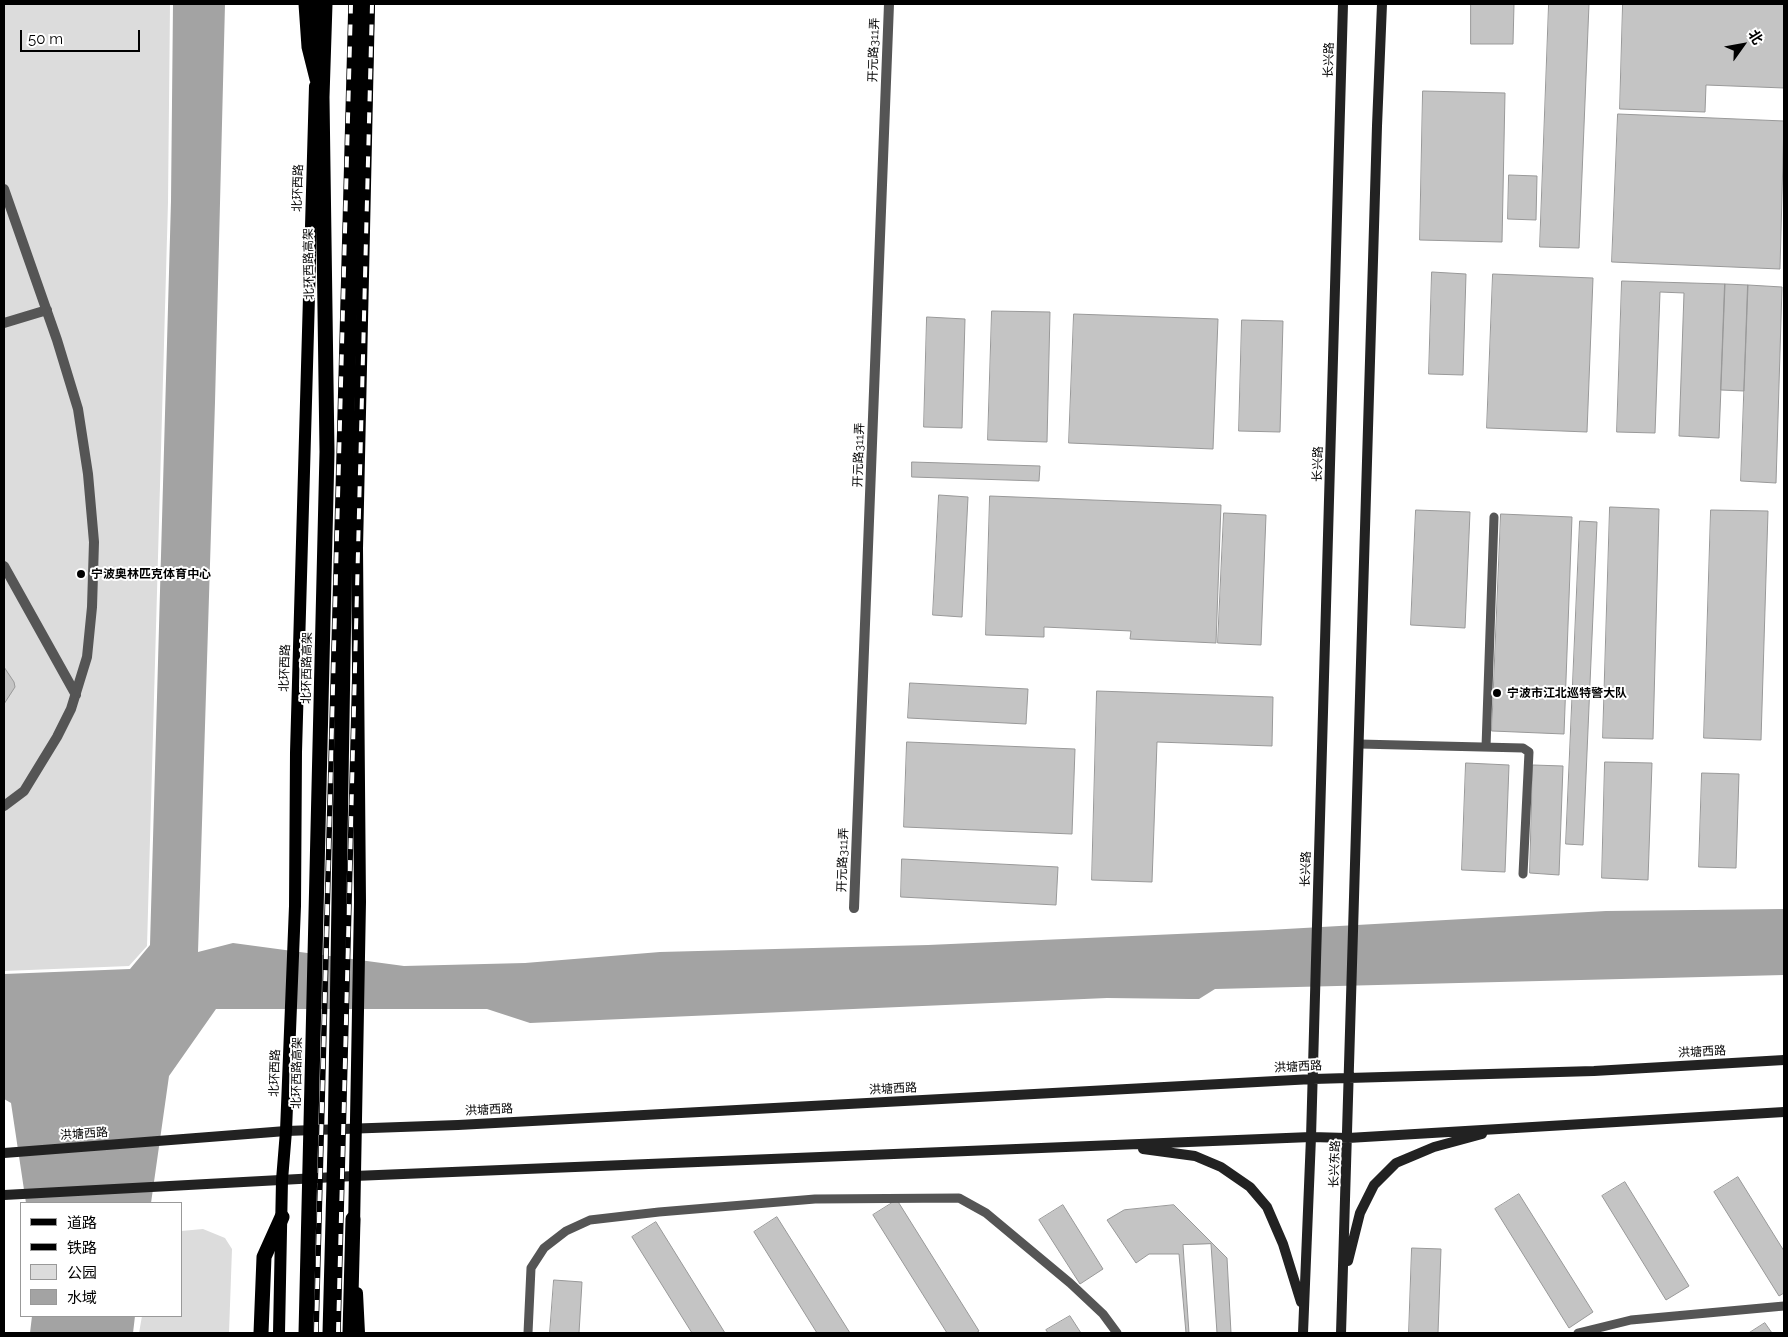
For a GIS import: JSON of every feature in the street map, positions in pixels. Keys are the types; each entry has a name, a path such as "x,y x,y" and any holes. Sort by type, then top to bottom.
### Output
{"highway":[{"path":"306,4 309,47 322,97"},
{"name":"北环西路高架","path":"306,1333 327,452 322,97 325,4"},
{"path":"330,1333 347,416 357,4"},
{"path":"261,1333 264,1258 282,1217"},
{"path":"350,1333 353,1219"}],"main road":[{"name":"北环西路","path":"278,1333 282,1180 289,1064 294,906 296,752 317,4"},
{"path":"359,1333 353,1219 360,902 357,548 369,4"},
{"name":"长兴路","path":"1315,996 1343,4"},
{"path":"1359,744 1382,4"},
{"name":"长兴东路","path":"1341,1333 1359,744"},
{"name":"长兴东路","path":"1302,1333 1315,996"},
{"name":"洪塘西路","path":"4,1153 286,1131 1312,1079 1594,1071 1784,1060"},
{"path":"4,1195 354,1176 1311,1137 1348,1138 1784,1112"},
{"path":"1343,1280 1360,1213 1374,1185 1396,1163 1434,1147 1505,1128"},
{"path":"1117,1145 1195,1156 1221,1167 1250,1187 1267,1208 1283,1244 1304,1310"}],"street":[{"name":"开元路311弄","path":"854,908 889,4"},
{"path":"4,190 78,409 88,474 94,542 92,607 88,649 76,695 57,737 24,791 4,806"},
{"path":"4,323 46,310"},
{"path":"4,566 76,695"}],"lane":[{"path":"1486,747 1494,518"},
{"path":"1359,744 1523,748 1529,752 1524,874"},
{"path":"528,1333 531,1268 544,1248 566,1231 590,1220 659,1212 815,1199 959,1198 986,1213 1070,1283 1104,1314 1117,1333"},
{"path":"1578,1333 1631,1320 1784,1306"}],"green space":[{"name":"宁波奥林匹克体育中心","path":"4,4 170,4 168,202 147,946 129,966 4,971"},
{"path":"203,1229 225,1238 232,1249 229,1333 139,1333 142,1317 182,1317 182,1231"}],"water":[{"path":"173,4 225,4 198,952 233,943 404,966 525,963 660,952 928,945 1268,930 1606,911 1784,909 1784,975 1215,989 1199,999 1107,998 530,1023 487,1009 216,1009 169,1076 151,1202 26,1202 11,1103 4,1099 4,974 130,969 150,945 171,201"},
{"path":"32,1317 135,1317 133,1333 30,1333"}],"building":[{"path":"1471,4 1514,4 1513,44 1471,44"},
{"path":"1549,4 1589,4 1579,248 1540,247"},
{"path":"1623,4 1784,4 1784,88 1706,85 1705,112 1620,109"},
{"path":"1423,91 1505,93 1502,242 1420,240"},
{"path":"1618,114 1784,121 1780,269 1612,262"},
{"path":"1509,175 1537,176 1536,220 1508,219"},
{"path":"1432,272 1466,274 1463,375 1429,374"},
{"path":"1493,274 1593,278 1587,432 1487,428"},
{"path":"1622,281 1725,284 1719,438 1679,436 1684,293 1660,292 1655,433 1617,432"},
{"path":"1725,284 1748,285 1744,391 1721,390"},
{"path":"1748,285 1782,287 1776,483 1741,481"},
{"path":"992,311 1050,312 1047,442 988,440"},
{"path":"1074,314 1218,319 1213,449 1069,443"},
{"path":"927,317 965,319 962,428 924,427"},
{"path":"1242,320 1283,321 1280,432 1239,431"},
{"path":"912,462 1040,466 1039,481 912,477"},
{"path":"939,495 968,497 962,617 933,615"},
{"path":"990,496 1221,505 1216,643 1130,639 1131,631 1044,627 1044,637 986,635"},
{"path":"1610,507 1659,509 1653,739 1603,738"},
{"path":"1416,510 1470,512 1465,628 1411,625"},
{"path":"1711,510 1768,511 1761,740 1704,738"},
{"path":"1224,513 1266,515 1261,645 1218,643"},
{"path":"1501,514 1572,517 1564,734 1492,731"},
{"path":"1580,521 1597,522 1583,845 1566,844"},
{"path":"4,667 14,682 15,687 4,704"},
{"path":"910,683 1028,689 1026,724 908,718"},
{"path":"1097,691 1273,697 1272,746 1157,742 1152,882 1092,880"},
{"path":"907,742 1075,749 1072,834 904,827"},
{"path":"1605,762 1652,763 1648,880 1602,878"},
{"path":"1466,763 1509,765 1505,872 1462,870"},
{"path":"1533,765 1563,766 1559,875 1530,873"},
{"path":"1702,773 1739,774 1736,868 1699,867"},
{"path":"902,859 1058,867 1056,905 901,897"},
{"path":"1738,1177 1784,1251 1784,1293 1779,1296 1714,1192"},
{"path":"1625,1182 1689,1286 1666,1300 1602,1196"},
{"path":"1519,1194 1593,1312 1569,1328 1495,1209"},
{"path":"897,1200 979,1331 976,1333 947,1333 873,1215"},
{"path":"1063,1205 1103,1269 1080,1284 1039,1220"},
{"path":"1174,1205 1227,1258 1231,1333 1186,1333 1179,1254 1149,1254 1136,1263 1107,1220 1124,1210"},
{"path":"777,1217 850,1333 817,1333 754,1232"},
{"path":"656,1222 725,1333 692,1333 632,1237"},
{"path":"1211,1244 1217,1333 1189,1333 1183,1245"},
{"path":"1412,1248 1441,1249 1438,1333 1409,1333"},
{"path":"554,1280 582,1282 579,1333 550,1333"},
{"path":"1070,1316 1081,1333 1048,1333 1046,1330"},
{"path":"1765,1323 1772,1333 1749,1333"}],"railway":[{"path":"316,1333 351,4"},
{"path":"338,1333 372,4"}],"place":[{"name":"宁波奥林匹克体育中心","path":"81,574"},
{"name":"宁波市江北巡特警大队","path":"1497,693"}]}
